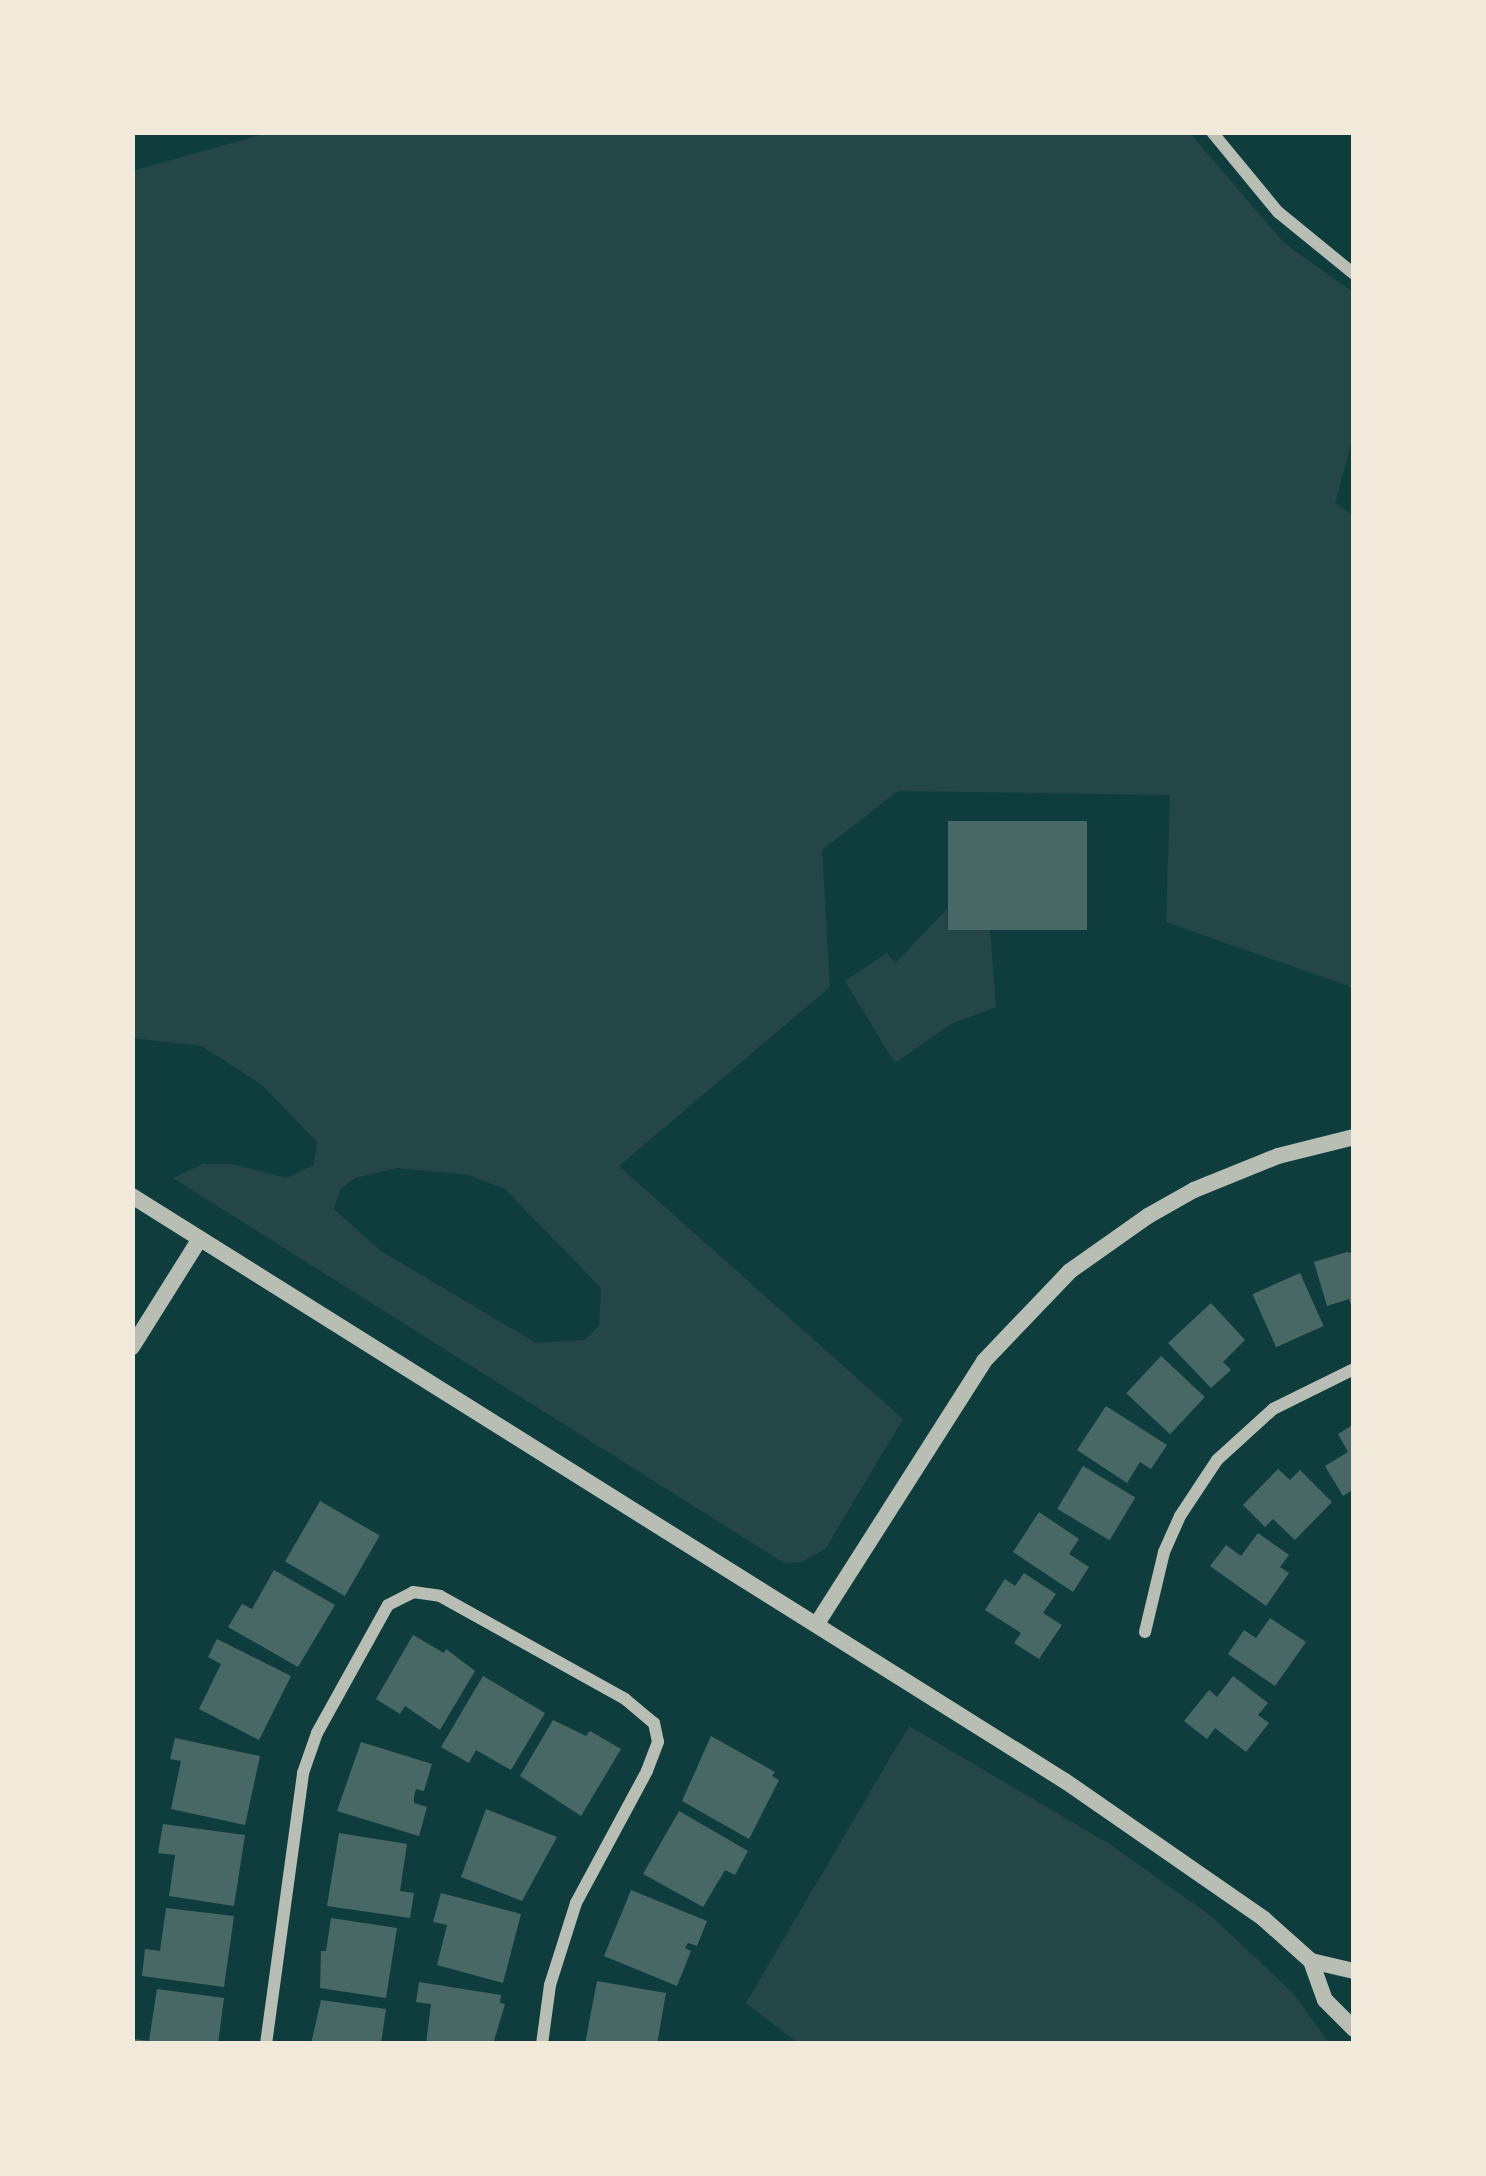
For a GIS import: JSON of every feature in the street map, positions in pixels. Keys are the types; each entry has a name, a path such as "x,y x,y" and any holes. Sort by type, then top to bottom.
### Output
{"street":[{"path":"1212,132 1278,212 1354,274"},
{"path":"818,1622 984,1361 1070,1271 1194,1190 1278,1156 1354,1137"},
{"path":"132,1196 818,1622 1166,1849 1312,1961 1354,1971"},
{"path":"132,1347 199,1240"},
{"path":"1145,1632 1164,1552 1217,1460 1273,1408 1354,1369"},
{"path":"266,2044 303,1773 317,1733 388,1605 412,1592 440,1596 625,1699 654,1723 658,1742 647,1771 576,1904 550,1985 542,2044"},
{"path":"1312,1961 1325,2000 1354,2029"}],"shaded area":[{"path":"271,132 1189,132 1284,243 1354,293 1354,434 1335,503 1354,516 1354,988 1166,922 1170,795 898,791 822,850 830,987 619,1166 903,1419 826,1548 802,1562 784,1563 173,1178 203,1164 231,1164 286,1178 314,1165 317,1142 262,1085 202,1046 132,1038 132,171","holes":["397,1168 469,1175 505,1189 601,1288 599,1326 584,1340 536,1343 381,1251 334,1209 340,1189 355,1178"]},
{"path":"947,909 948,930 990,930 996,1007 951,1024 895,1063 845,981 887,953 895,963"},
{"path":"909,1726 1111,1845 1211,1916 1293,1993 1330,2044 799,2044 746,2003"}],"building":[{"path":"948,821 1087,821 1087,930 948,930"},
{"path":"1354,1254 1353,1312 1349,1299 1327,1306 1314,1262"},
{"path":"1300,1273 1324,1326 1276,1347 1252,1294"},
{"path":"1211,1303 1245,1340 1223,1362 1231,1370 1211,1388 1168,1343"},
{"path":"1161,1356 1205,1397 1170,1434 1126,1393"},
{"path":"1106,1406 1167,1445 1151,1469 1140,1462 1127,1483 1077,1450"},
{"path":"1354,1424 1354,1489 1343,1496 1325,1466 1348,1452 1338,1434"},
{"path":"1083,1466 1135,1497 1110,1540 1057,1509"},
{"path":"1278,1469 1290,1480 1300,1470 1332,1502 1295,1540 1273,1519 1265,1527 1243,1505"},
{"path":"320,1501 380,1536 345,1596 285,1562"},
{"path":"1039,1512 1079,1539 1069,1554 1089,1567 1073,1592 1013,1552"},
{"path":"1258,1533 1289,1555 1280,1567 1289,1573 1266,1606 1210,1566 1226,1545 1241,1556"},
{"path":"274,1570 335,1605 298,1667 228,1627 242,1604 252,1609"},
{"path":"1024,1573 1056,1594 1043,1613 1062,1625 1039,1659 1014,1643 1021,1633 985,1610 1005,1579 1015,1586"},
{"path":"1270,1618 1306,1642 1275,1686 1228,1654 1244,1630 1256,1638"},
{"path":"413,1635 444,1653 446,1649 475,1671 440,1730 405,1706 400,1714 376,1699"},
{"path":"217,1639 291,1676 259,1740 199,1709 221,1664 208,1657"},
{"path":"483,1676 545,1713 511,1770 476,1750 469,1763 441,1747"},
{"path":"1233,1676 1268,1703 1258,1715 1269,1723 1246,1752 1215,1728 1207,1739 1184,1721 1209,1690 1217,1697"},
{"path":"553,1720 586,1736 590,1731 621,1749 581,1816 520,1776"},
{"path":"711,1736 775,1772 772,1776 779,1780 749,1839 682,1801"},
{"path":"175,1738 260,1756 245,1825 171,1809 181,1761 170,1759"},
{"path":"361,1742 432,1764 424,1791 416,1789 414,1796 414,1803 427,1807 419,1836 337,1811"},
{"path":"486,1809 557,1837 522,1901 461,1877"},
{"path":"679,1811 748,1851 735,1875 725,1870 703,1907 643,1874"},
{"path":"163,1824 245,1835 234,1906 169,1896 175,1855 158,1853"},
{"path":"339,1833 407,1844 400,1891 414,1893 410,1918 327,1906"},
{"path":"631,1890 707,1921 697,1946 688,1943 685,1948 691,1951 677,1986 604,1956"},
{"path":"441,1893 521,1914 503,1983 437,1965 447,1925 433,1922"},
{"path":"166,1908 234,1916 224,1987 142,1976 145,1949 160,1951"},
{"path":"331,1918 397,1928 386,1998 320,1988 321,1951 326,1951"},
{"path":"597,1981 666,1993 657,2044 585,2044"},
{"path":"419,1982 501,1995 500,2003 505,2004 493,2044 426,2044 431,2004 416,2002"},
{"path":"157,1989 224,1998 218,2044 134,2044 134,2039 149,2041"},
{"path":"321,2000 386,2009 381,2044 311,2044"}]}
